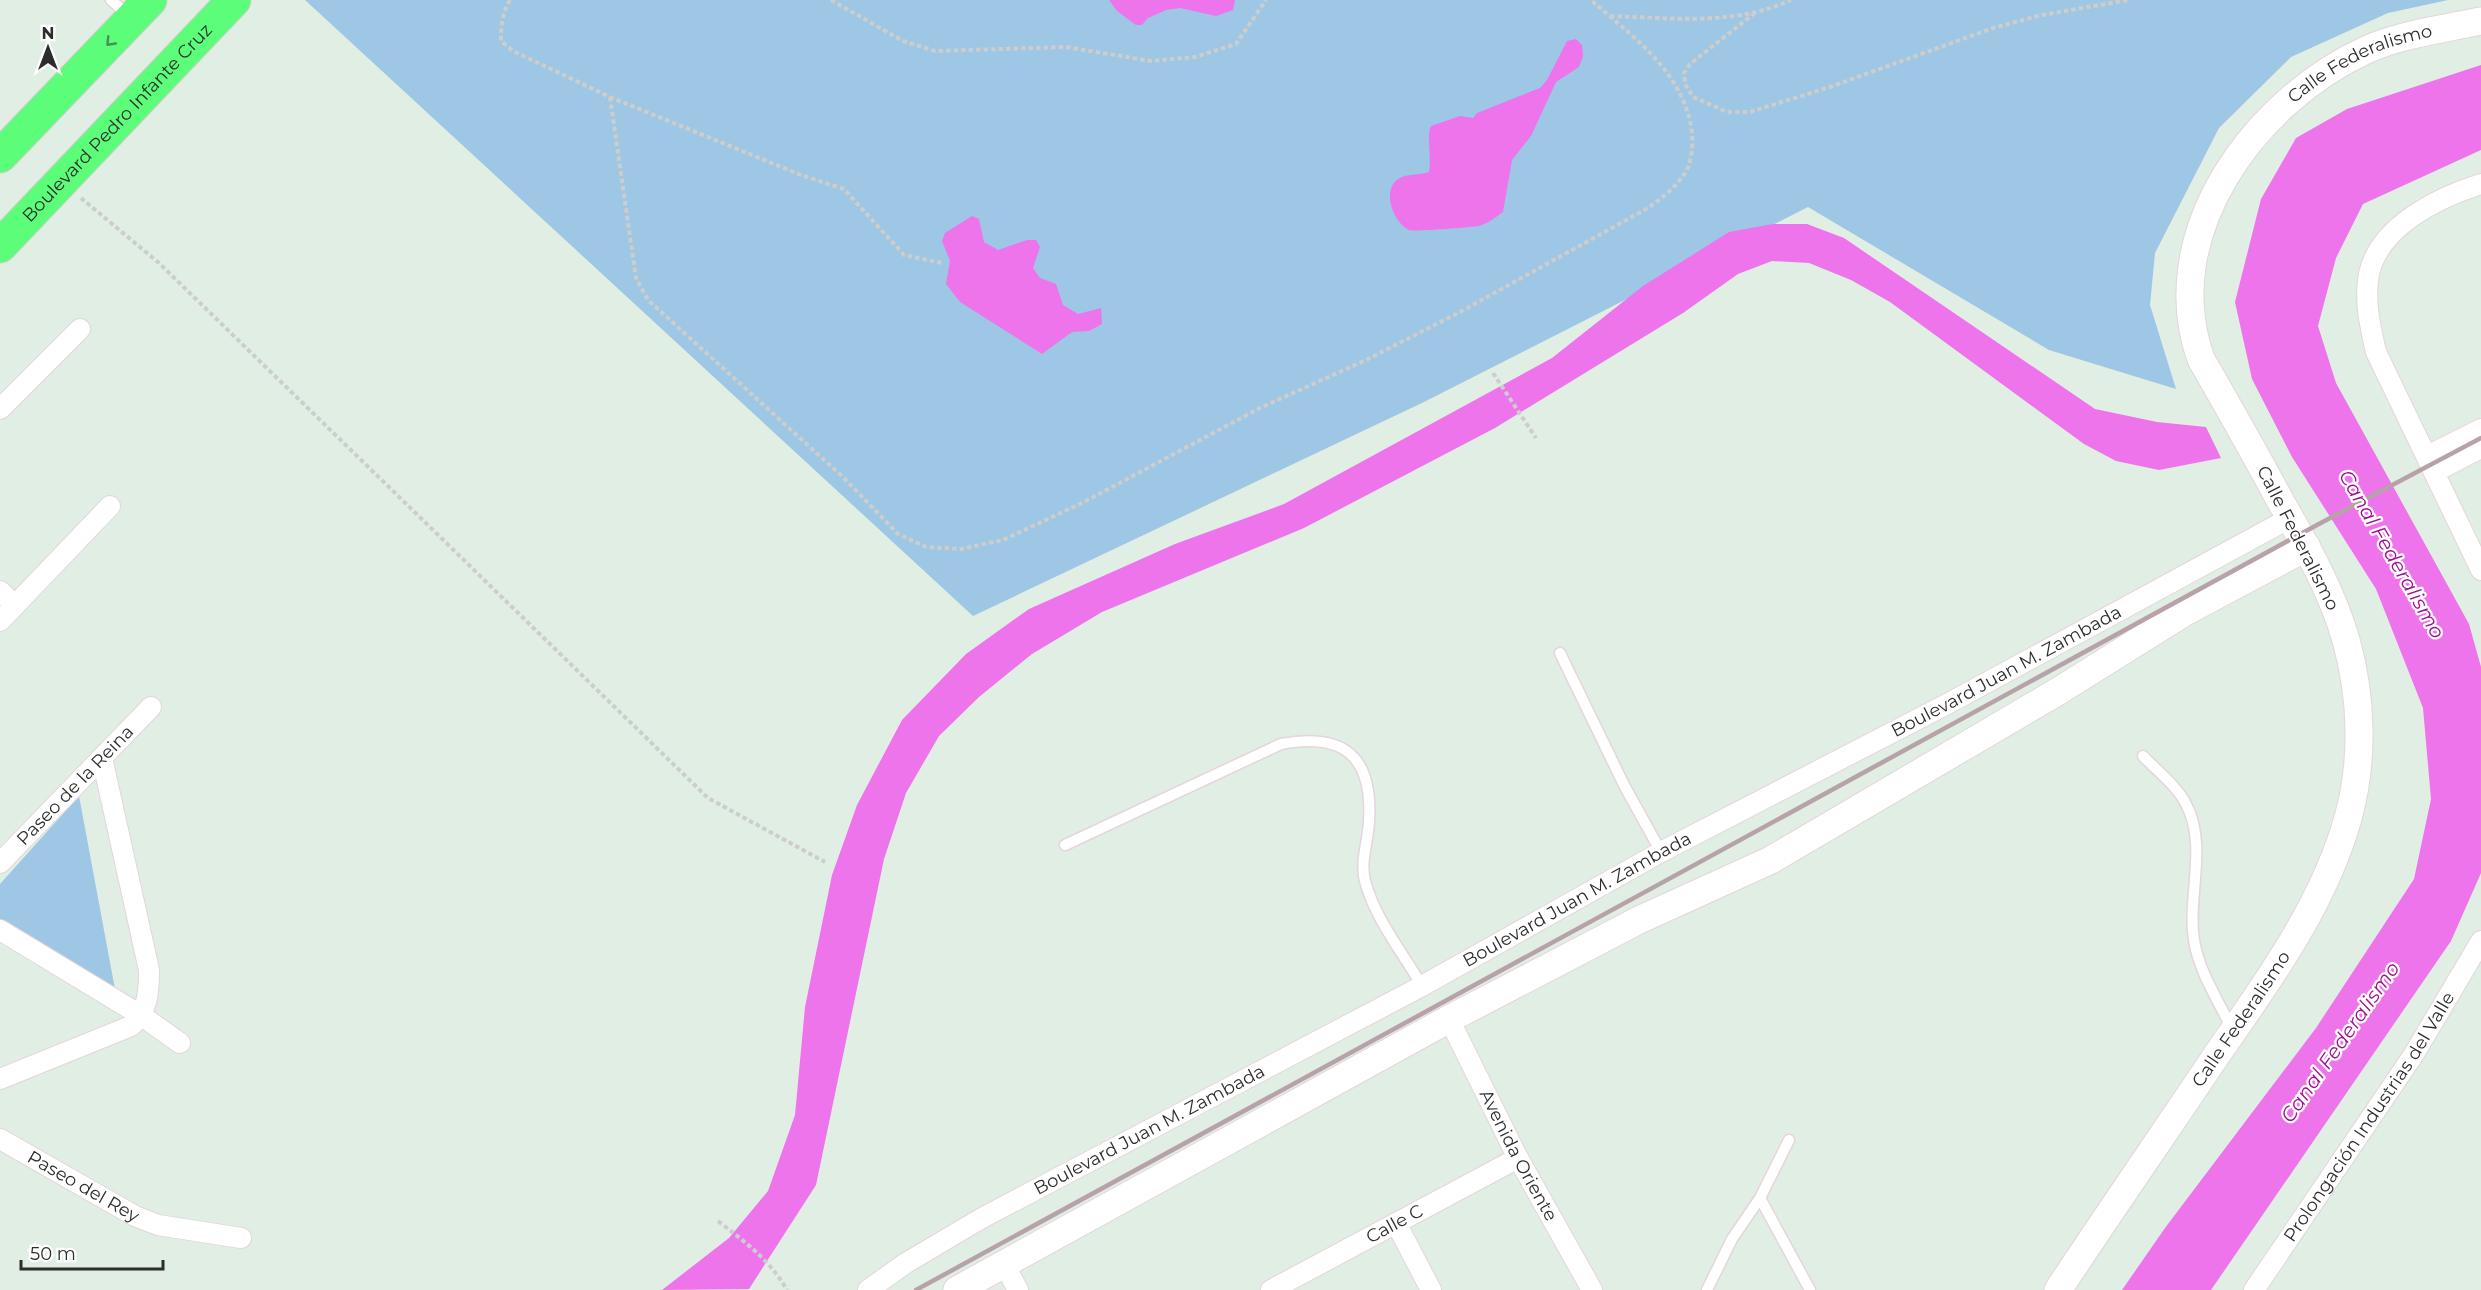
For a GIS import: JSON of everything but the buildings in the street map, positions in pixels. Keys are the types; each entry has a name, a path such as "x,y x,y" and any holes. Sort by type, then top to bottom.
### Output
{"highway":[{"name":"Boulevard Pedro Infante Cruz","path":"0,246 234,0"},
{"path":"0,156 131,6"}],"main road":[{"name":"Calle Federalismo","path":"2058,1290 2233,1032 2314,905 2339,847 2356,779 2360,730 2347,642 2335,606 2307,547 2201,359 2193,337 2188,314 2188,286 2197,235 2235,161 2264,127 2313,81 2368,50 2481,21"},
{"name":"Boulevard Juan M. Zambada","path":"957,1290 1449,1019 1639,920 1771,860 2057,692 2185,612 2307,547"}],"street":[{"path":"2481,184 2440,201 2405,222 2386,241 2375,257 2369,274 2367,313 2376,352 2481,570"},
{"path":"0,409 80,328"},
{"path":"2430,464 2481,429"},
{"path":"2430,464 2481,448"},
{"path":"0,621 111,506"},
{"name":"Boulevard Juan M. Zambada","path":"868,1290 906,1263 982,1218 1422,986 1661,852 1951,702 2290,518"},
{"path":"0,591 15,605"},
{"name":"Paseo de la Reina","path":"0,863 151,707"},
{"path":"0,1079 131,1026 142,1016 147,1000 148,970 102,758"},
{"path":"0,930 142,1016 180,1043"},
{"name":"Prolongación Industrias del Valle","path":"2254,1290 2414,1054 2481,941"},
{"name":"Avenida Oriente","path":"1449,1019 1518,1158 1592,1290"},
{"name":"Paseo del Rey","path":"0,1139 135,1216 158,1225 242,1238"},
{"name":"Calle C","path":"1271,1290 1518,1158"},
{"path":"1396,1223 1431,1290"},
{"path":"1004,1264 1018,1290"}],"lane":[{"path":"1560,654 1624,785 1661,852"},
{"path":"1065,845 1281,744 1305,739 1322,740 1342,747 1357,762 1367,777 1369,805 1362,862 1365,881 1375,908 1422,986"},
{"path":"2143,756 2186,803 2192,820 2196,852 2192,913 2197,955 2233,1032"},
{"path":"1707,1290 1732,1239 1760,1198 1789,1140"},
{"path":"1760,1198 1810,1290"}],"path":[{"path":"510,0 504,10 501,41 526,59 610,97 801,175 844,189 904,255 942,263"},
{"path":"831,0 903,41 927,50 951,52 1066,47 1151,61 1195,57 1236,44 1243,39 1266,0"},
{"path":"610,97 636,278 648,300 844,478 898,534 926,547 944,549 1003,540 1084,502 1260,408 1366,360 1429,328 1648,208 1677,184 1689,167 1692,133 1685,102 1678,86 1668,72 1591,0"},
{"path":"1791,0 1755,14 1690,64 1684,73 1685,84 1693,97 1706,105 1727,112 1750,112 1830,87 1993,28 2042,15 2128,0"},
{"path":"1610,16 1701,18 1755,14"},
{"path":"1678,86 1685,84"},
{"path":"62,182 159,263 708,798 825,862"},
{"path":"1493,374 1536,438"},
{"path":"718,1221 770,1263 786,1290"}],"shaded area":[{"path":"305,0 2448,0 2388,13 2291,57 2219,128 2155,253 2150,305 2176,389 2049,350 1808,207 1424,402 973,616"},
{"path":"79,796 117,1000 0,926 0,884"}],"water":[{"path":"1109,0 1235,0 1233,10 1216,16 1180,8 1166,10 1148,18 1142,25 1136,25 1117,11"},
{"path":"1576,39 1582,45 1583,56 1579,67 1556,82 1531,136 1512,160 1503,212 1479,226 1409,230 1403,226 1391,204 1391,188 1402,177 1429,172 1431,126 1460,116 1473,118 1477,113 1540,88 1547,80 1567,41"},
{"name":"Canal Federalismo","path":"2481,65 2481,150 2363,204 2336,258 2318,326 2336,383 2469,624 2481,667 2481,873 2451,941 2211,1290 2122,1290 2165,1228 2316,1028 2414,879 2431,799 2423,708 2376,589 2292,457 2252,379 2235,302 2261,199 2296,138 2347,109"},
{"path":"972,216 979,219 984,242 998,250 1027,240 1036,240 1040,247 1033,268 1040,278 1056,284 1063,305 1078,314 1101,308 1102,324 1089,331 1072,332 1042,354 960,302 946,284 950,261 942,241 945,233"},
{"path":"1773,224 1807,224 1844,238 2095,409 2157,422 2206,427 2221,458 2159,470 2116,461 2084,444 1890,302 1851,280 1809,263 1772,261 1738,274 1683,313 1495,428 1304,528 1102,612 1032,654 979,697 939,736 906,793 884,859 816,1185 749,1289 662,1290 729,1238 768,1191 795,1115 805,1007 832,875 857,805 902,720 966,654 1029,609 1175,544 1284,504 1552,358 1643,286 1729,232"}],"railway":[{"path":"916,1290 2317,525 2481,438"}]}
